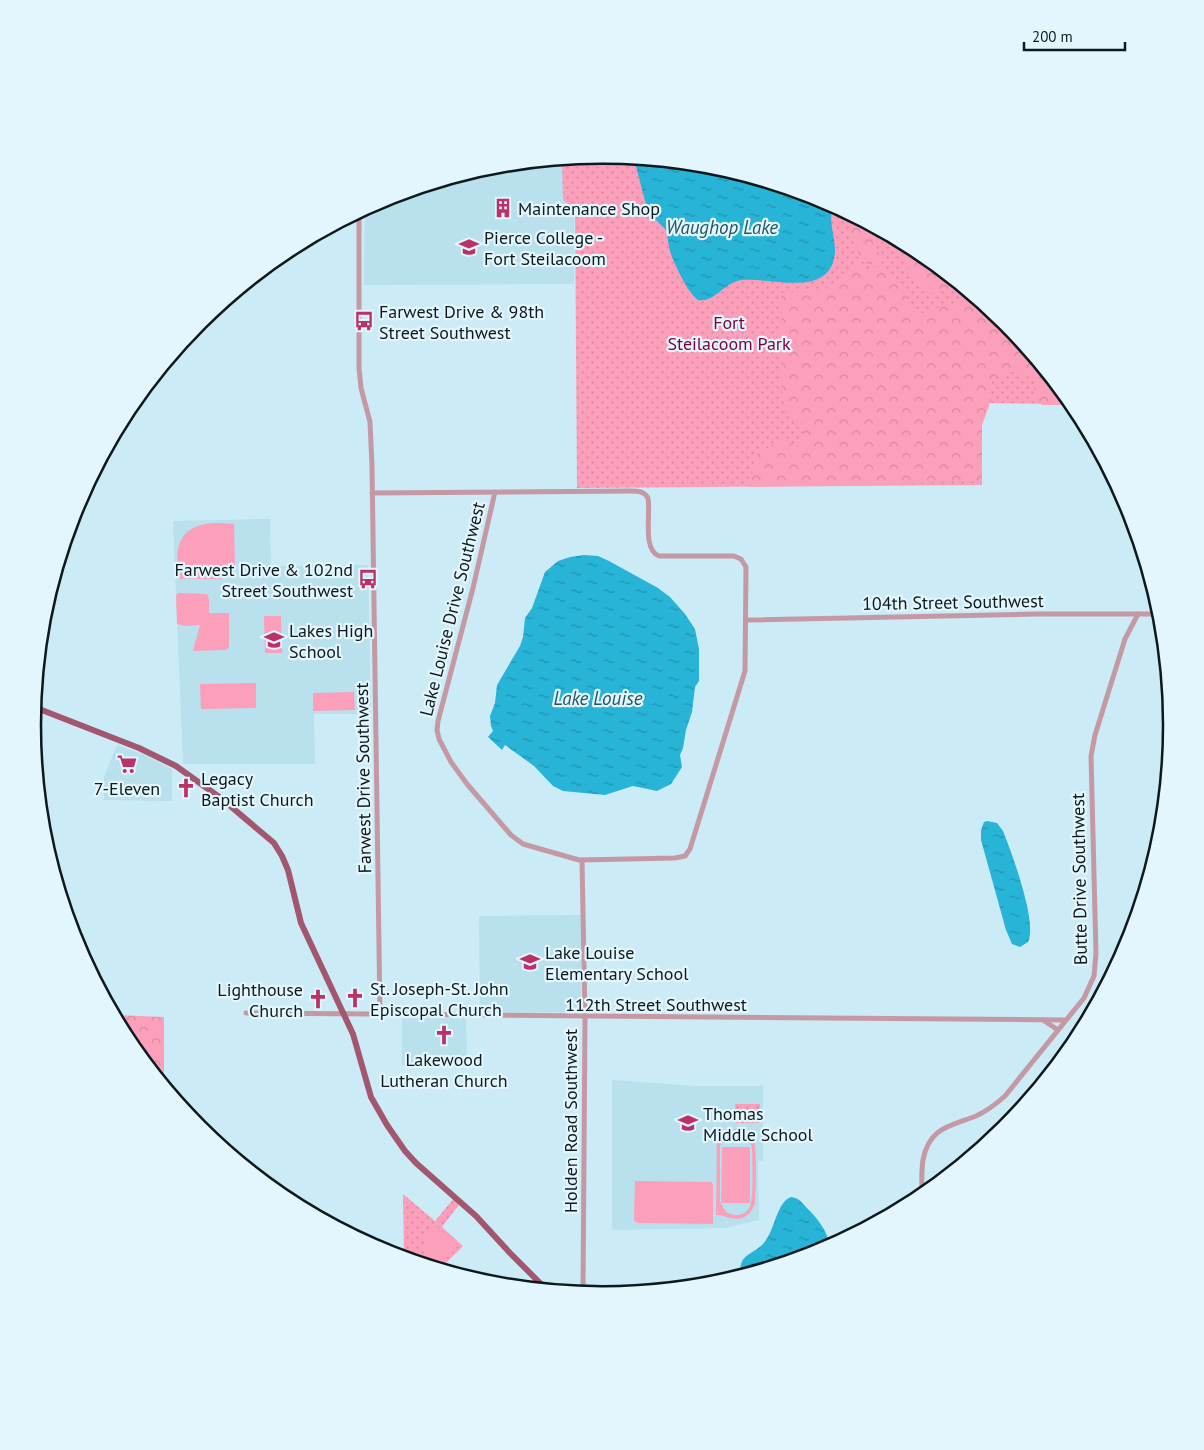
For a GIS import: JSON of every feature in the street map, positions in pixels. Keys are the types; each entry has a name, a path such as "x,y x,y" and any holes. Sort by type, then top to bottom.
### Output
{"main road":[{"path":"41,710 140,748 176,766 222,799 269,837 280,851 286,864 301,923 353,1034 371,1097 405,1150 424,1171 476,1216 510,1254 539,1282"}],"street":[{"name":"Farwest Drive Southwest","path":"359,220 359,358 362,388 370,422 372,493 380,1015"},
{"path":"372,493 495,492"},
{"name":"Lake Louise Drive Southwest","path":"495,492 641,492 648,501 650,546 655,554 659,556 734,556 740,558 746,567 745,671 689,852 685,856 675,858 582,860 528,846 514,838 469,787 448,755 437,732 438,721 473,588 495,492"},
{"name":"104th Street Southwest","path":"746,620 1027,614 1152,614"},
{"name":"Butte Drive Southwest","path":"922,1185 923,1162 926,1150 934,1138 948,1126 981,1114 1001,1100 1084,998 1094,976 1093,745 1125,639 1138,614"},
{"name":"Holden Road Southwest","path":"582,860 585,1017 583,1285"},
{"name":"112th Street Southwest","path":"246,1013 1066,1020"},
{"path":"1043,1020 1058,1030"}],"shaded area":[{"name":"Pierce College - Fort Steilacoom","path":"575,165 574,284 364,285 365,217 422,194 457,183 529,169"},
{"name":"Lakes High School","path":"270,519 271,566 368,565 371,714 314,714 315,764 183,764 173,521"},
{"path":"117,745 147,756 172,769 172,801 104,800 104,777"},
{"name":"Lake Louise Elementary School","path":"581,915 581,1009 577,1012 480,1013 479,916"},
{"path":"402,1018 466,1018 467,1065 402,1065"},
{"name":"Thomas Middle School","path":"612,1080 694,1086 763,1086 763,1161 758,1161 759,1220 725,1228 612,1230"}],"green space":[{"name":"Fort Steilacoom Park","path":"562,165 639,165 711,175 747,183 817,207 882,239 914,259 972,303 1024,355 1061,404 982,403 982,485 577,488 575,209 563,200"},
{"path":"847,221 875,235 872,237 883,262 869,264 858,258 857,245"},
{"path":"891,245 956,290 932,293 915,279"},
{"path":"856,261 869,270 884,265 917,315 948,304 971,302 999,328 1024,355 1062,405 1042,405 1033,397 1035,382 1026,374 1008,371 992,381 990,403 982,425 982,481 749,487 756,455 781,439 799,447 806,425 785,414 780,374 782,365 774,349 782,323 781,293 824,290 852,269"},
{"path":"218,523 234,524 235,565 233,567 233,574 216,579 180,579 177,556 182,538 195,527"},
{"path":"179,593 207,594 209,613 229,613 229,647 226,650 193,651 200,625 185,626 177,624 176,595"},
{"path":"264,616 281,616 282,653 265,653"},
{"path":"256,683 256,708 201,709 200,684"},
{"path":"354,692 355,710 313,711 313,693"},
{"path":"122,1015 164,1017 164,1075"},
{"path":"735,1104 760,1104 760,1123 735,1123"},
{"path":"735,1129 743,1131 752,1138 755,1146 755,1203 753,1209 746,1216 739,1219 716,1215 717,1134 724,1134","holes":["732,1133 743,1134 750,1141 752,1149 752,1195 750,1206 746,1212 733,1215 726,1212 720,1202 720,1146 724,1138"]},
{"path":"722,1147 750,1147 750,1203 721,1203"},
{"path":"635,1181 711,1182 713,1184 713,1224 637,1223 634,1220"},
{"path":"403,1194 435,1221 455,1197 461,1202 442,1227 463,1246 446,1263 404,1249"},
{"path":"436,1226 457,1245 457,1248 442,1262 427,1258 424,1244 427,1235"}],"water":[{"name":"Waughop Lake","path":"636,165 711,175 747,183 782,194 832,214 831,223 835,251 831,266 823,276 812,281 799,283 742,280 730,284 715,296 698,300 686,285 675,263 669,249 667,231 648,212"},
{"name":"Lake Louise","path":"584,555 598,556 658,588 670,597 695,629 699,649 699,681 695,687 692,712 680,755 682,767 671,784 657,791 633,786 605,795 563,791 553,786 534,766 505,745 502,750 488,737 493,731 490,716 495,703 497,685 520,646 525,618 532,608 545,572 558,561"},
{"path":"984,822 997,823 1003,831 1027,904 1030,933 1028,942 1020,947 1012,944 1006,930 981,840 981,830"},
{"path":"791,1197 800,1200 817,1219 828,1238 782,1256 741,1268 745,1258 766,1240 782,1204"}],"place":[{"name":"Maintenance Shop","path":"503,208"},
{"name":"Pierce College - Fort Steilacoom","path":"469,247"},
{"name":"Farwest Drive & 98th Street Southwest","path":"364,321"},
{"name":"Farwest Drive & 102nd Street Southwest","path":"368,579"},
{"name":"Lakes High School","path":"274,640"},
{"name":"7-Eleven","path":"127,764"},
{"name":"Legacy Baptist Church","path":"186,788"},
{"name":"Lake Louise Elementary School","path":"530,962"},
{"name":"St. Joseph-St. John Episcopal Church","path":"355,998"},
{"name":"Lighthouse Church","path":"318,999"},
{"name":"Lakewood Lutheran Church","path":"444,1035"},
{"name":"Thomas Middle School","path":"688,1123"}]}
